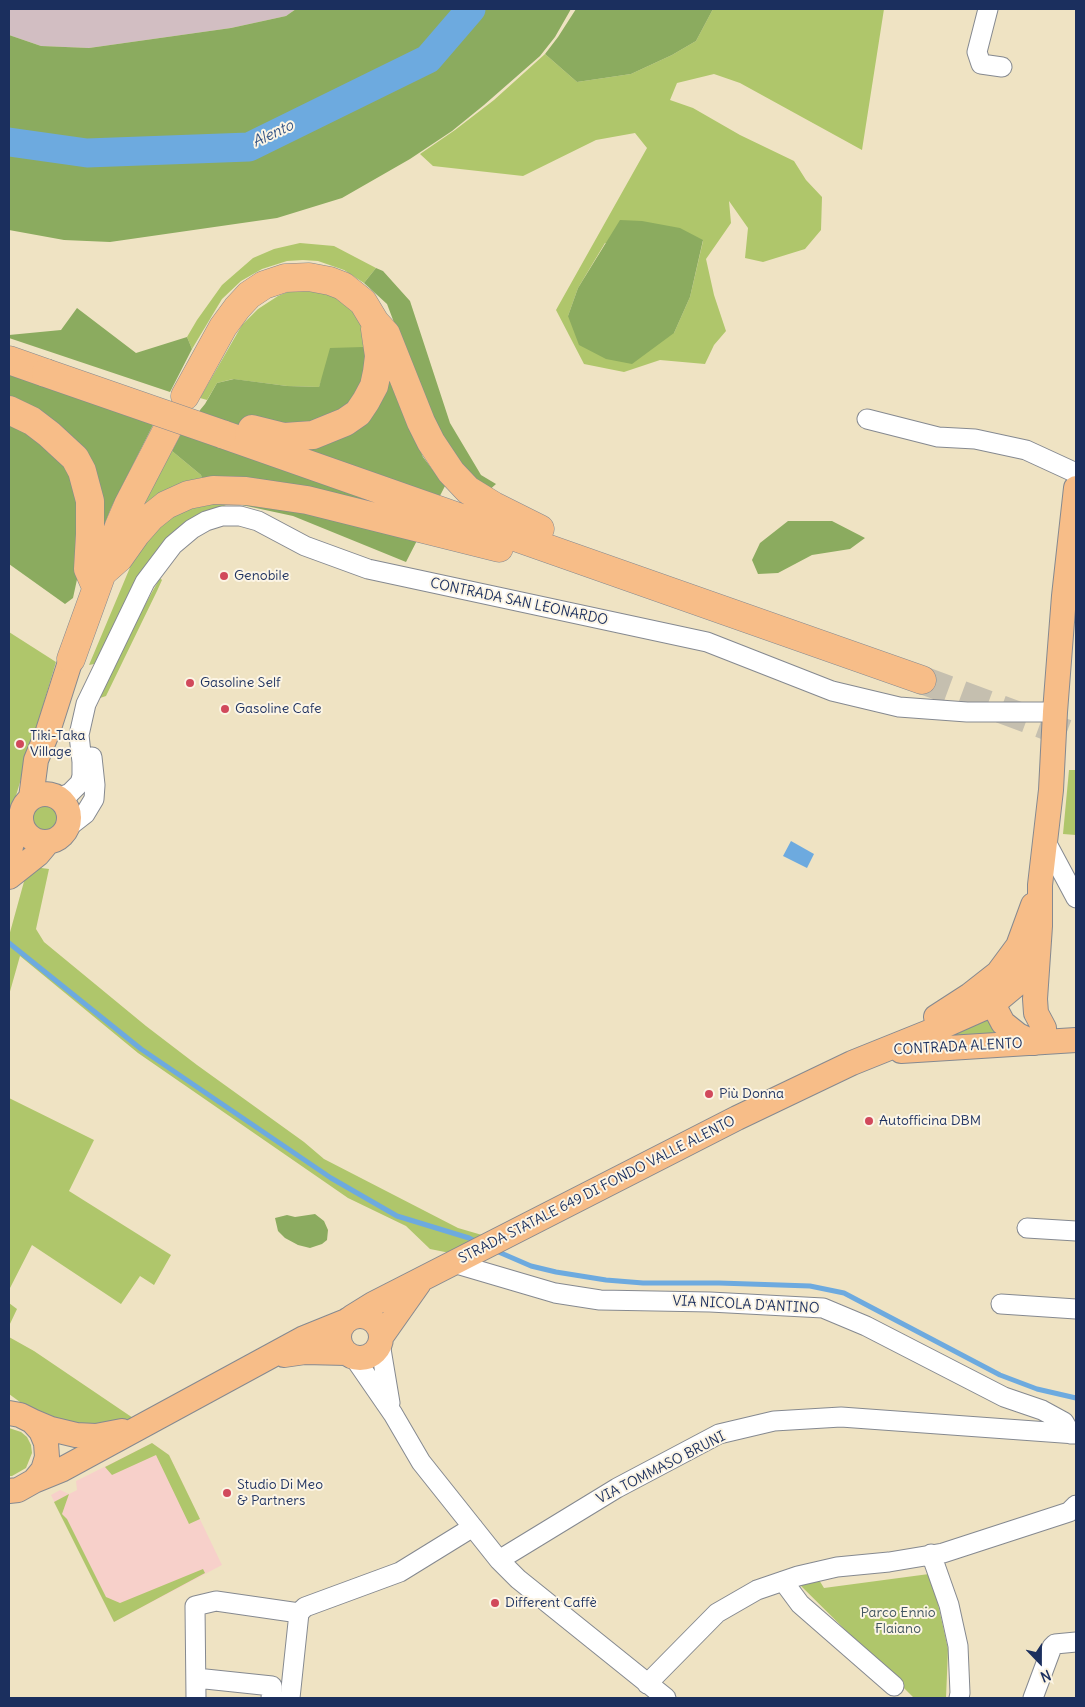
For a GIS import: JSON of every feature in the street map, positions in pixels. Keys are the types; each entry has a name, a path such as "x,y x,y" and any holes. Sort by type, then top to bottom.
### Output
{"highway":[{"path":"185,396 223,327 249,296 274,281 285,278 309,277 330,281 343,286 363,302 375,322 386,334 421,422 431,442 451,472 468,490 494,506 570,542 598,566"},
{"path":"222,434 245,427 284,437 313,435 345,422 358,413 374,386 377,372 379,356 375,322"},
{"path":"9,360 922,680"},
{"path":"9,410 32,421 49,434 75,458 82,471 90,501 88,569 99,581"},
{"path":"71,659 128,505 169,426"},
{"path":"99,581 136,534 151,517 166,505 188,495 213,490 246,490 307,500 494,547 562,568 598,566"}],"main road":[{"name":"STRADA STATALE 649 DI FONDO VALLE ALENTO","path":"17,1489 61,1470 304,1338 349,1319 373,1304 727,1122 852,1063 993,1004 1016,984 1025,974 1037,953 1040,926 1040,885 1051,790 1064,596 1075,514 1076,488"},
{"path":"9,860 11,846 40,802 47,776 48,731 71,659"},
{"path":"40,802 67,808 69,821 67,828 63,835 56,840 40,842 32,839 25,833 22,826 40,802"},
{"path":"9,877 38,854 48,842"},
{"name":"STRADA STATALE 649 DI FONDO VALLE ALENTO","path":"993,1004 992,989 998,973 1018,946 1040,885"},
{"path":"1037,953 1036,1010 1040,1035"},
{"name":"STRADA STATALE 649 DI FONDO VALLE ALENTO","path":"882,1052 958,1003 998,973"},
{"path":"958,1003 976,1002 993,1004"},
{"name":"CONTRADA ALENTO","path":"993,1004 1006,1026 1018,1035 1040,1035 1076,1039"},
{"name":"CONTRADA ALENTO","path":"882,1052 1040,1035"},
{"name":"STRADA STATALE 649 DI FONDO VALLE ALENTO","path":"380,1340 422,1280"},
{"path":"365,1316 372,1319 380,1330 380,1340 372,1354 366,1357 350,1355 339,1341 339,1334 349,1319 365,1316"},
{"name":"STRADA STATALE 649 DI FONDO VALLE ALENTO","path":"265,1359 305,1352 350,1355"},
{"name":"STRADA STATALE 649 DI FONDO VALLE ALENTO","path":"17,1414 52,1429 76,1435 96,1436 141,1427"},
{"path":"17,1414 41,1431 46,1443 47,1457 43,1470 17,1489"}],"street":[{"path":"988,9 977,52 981,64 1002,67"},
{"path":"867,418 938,437 975,439 1026,450 1076,473"},
{"name":"CONTRADA SAN LEONARDO","path":"40,802 70,793 76,788 82,776 79,735 86,704 145,582 173,544 192,529 222,516 240,516 258,521 305,546 368,569 707,642 832,691 899,707 967,712 1055,712"},
{"path":"67,828 86,814 94,799 91,740 86,704"},
{"path":"1045,840 1076,898"},
{"path":"1027,1228 1076,1231"},
{"name":"VIA NICOLA D'ANTINO","path":"462,1258 555,1293 600,1300 710,1302 823,1308 866,1326 1004,1397 1042,1410 1064,1422 1074,1434"},
{"path":"1001,1304 1076,1310"},
{"path":"380,1340 384,1374 393,1414"},
{"path":"350,1355 393,1414 421,1462 499,1560 518,1579 666,1698"},
{"name":"VIA TOMMASO BRUNI","path":"499,1560 617,1488 719,1434 774,1421 841,1417 1074,1434"},
{"path":"647,1684 717,1613 757,1590 837,1567 889,1562 943,1552 1069,1512 1076,1505"},
{"path":"290,1698 299,1614 305,1607 400,1572 473,1527"},
{"path":"931,1554 949,1605 958,1646 960,1693 958,1698"},
{"path":"783,1581 800,1604 894,1686"},
{"path":"196,1698 195,1606 216,1600 299,1614"},
{"path":"1033,1698 1052,1646 1076,1642"},
{"path":"196,1678 272,1686 271,1698"}],"shaded area":[{"path":"9,9 296,9 286,16 231,28 89,48 41,46 9,35"},
{"path":"152,1443 169,1455 222,1565 114,1622 51,1495 60,1490 69,1494 77,1490 76,1481"}],"green space":[{"path":"296,9 470,9 427,58 249,146 87,153 9,142 9,35 41,46 89,48 231,28 286,16"},
{"path":"472,9 571,9 555,37 540,56 484,105 452,131 410,159 342,198 277,218 110,242 64,240 9,230 9,143 87,154 249,147 428,59"},
{"path":"576,9 713,9 696,41 672,55 631,74 577,82 545,54"},
{"path":"713,9 884,9 862,150 740,83 714,74 677,83 670,100 693,108 740,135 794,161 806,180 822,197 821,230 805,249 763,262 745,258 748,228 729,201 731,223 706,259 714,295 726,331 714,345 705,364 660,360 624,372 584,364 556,310 647,148 635,133 596,140 523,176 433,166 420,154 494,100 545,54 577,82 631,74 672,55 696,41","holes":["703,241 690,297 674,333 568,316 578,288 605,243"]},
{"path":"620,220 642,221 680,228 703,240 690,297 674,333 632,364 606,359 579,345 568,316 578,288"},
{"path":"300,243 334,246 376,268 364,283 344,270 318,261 287,261 262,269 241,281 222,299 192,349 187,337 222,285 253,258 274,249"},
{"path":"376,268 383,271 410,301 450,423 481,475 496,484 486,493 438,438 387,304 364,283"},
{"path":"317,289 351,302 376,345 324,373 319,387 287,386 233,379 217,383 207,400 200,398 242,325 258,309 278,296 290,291"},
{"path":"77,308 136,353 187,337 192,349 170,392 9,338 9,335 61,330"},
{"path":"363,347 370,358 387,371 423,457 445,486 406,562 293,516 242,505 210,505 201,475 172,451 182,432 205,404 217,383 234,379 287,386 319,387 330,348"},
{"path":"9,370 155,421 111,508 101,533 73,469 84,547 73,598 65,604 9,564"},
{"path":"172,451 201,475 204,484 137,512"},
{"path":"207,496 210,505 226,505 191,523 99,659 94,664 89,665 134,558 155,525"},
{"path":"788,521 832,521 865,538 850,549 812,555 778,573 758,574 752,560 760,543"},
{"path":"160,578 162,580 157,591 106,696 97,699 131,630"},
{"name":"Tiki-Taka Village","path":"9,632 56,662 9,819"},
{"path":"1069,770 1076,770 1076,835 1063,834"},
{"path":"46,804 55,808 59,817 55,826 46,830 37,826 33,817 37,808"},
{"path":"34,867 49,869 36,929 44,942 146,1026 304,1142 324,1159 458,1228 482,1235 450,1253 430,1249 406,1226 348,1198 138,1053 20,956 9,995 9,936 25,878"},
{"path":"991,1015 1004,1033 942,1037"},
{"path":"9,1098 94,1140 69,1191 171,1255 154,1285 140,1276 121,1304 32,1245 9,1290"},
{"path":"315,1214 324,1221 328,1230 327,1240 322,1244 310,1248 298,1245 285,1238 278,1231 275,1218 287,1215 295,1217"},
{"path":"9,1303 17,1309 9,1326"},
{"path":"9,1337 34,1351 136,1420 108,1426 73,1425 31,1410 9,1394"},
{"path":"9,1428 21,1432 27,1437 32,1453 26,1468 12,1476 9,1476"},
{"path":"152,1443 169,1455 200,1519 189,1524 156,1455 112,1475 105,1467"},
{"path":"69,1494 62,1514 67,1519 106,1597 120,1603 203,1569 205,1573 114,1622 54,1502"},
{"name":"Parco Ennio Flaiano","path":"929,1574 936,1595 948,1649 946,1698 912,1698 797,1582 816,1575 824,1588"}],"water":[{"path":"791,841 814,854 807,868 783,856"}],"waterway":[{"name":"Alento","path":"9,142 87,153 249,147 428,59 471,9"},
{"path":"9,943 141,1049 331,1178 397,1216 477,1242"},
{"path":"494,1250 531,1266 606,1280 643,1283 810,1286 844,1293 1000,1375 1037,1389 1076,1398"}],"tunnel":[{"path":"922,680 1076,737"}],"place":[{"name":"Genobile","path":"224,576"},
{"name":"Gasoline Self","path":"190,683"},
{"name":"Gasoline Cafe","path":"225,709"},
{"name":"Tiki-Taka Village","path":"20,744"},
{"name":"Più Donna","path":"709,1094"},
{"name":"Autofficina DBM","path":"869,1121"},
{"name":"Studio Di Meo & Partners","path":"227,1493"},
{"name":"Different Caffè","path":"495,1603"}]}
